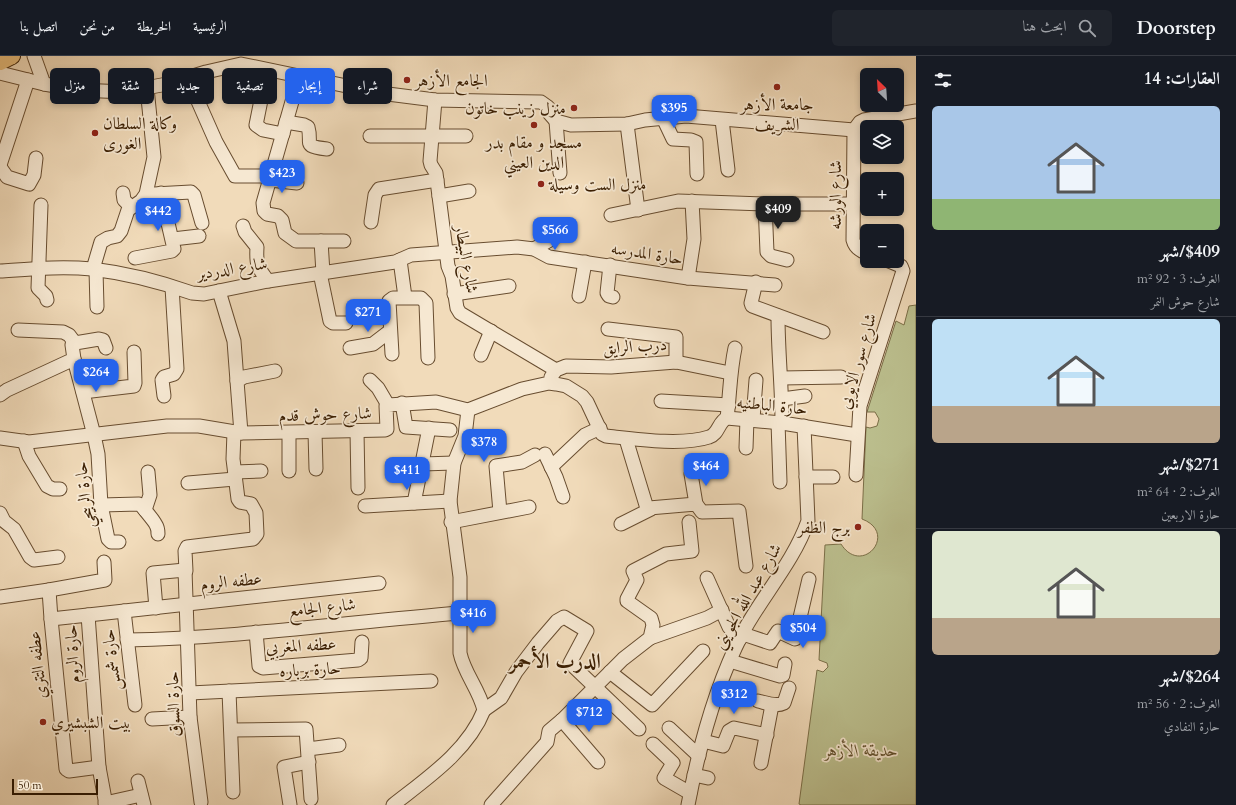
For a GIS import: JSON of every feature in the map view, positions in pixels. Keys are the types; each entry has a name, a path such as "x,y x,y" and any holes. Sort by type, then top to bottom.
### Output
{"main road":[{"path":"0,62 12,56"}],"street":[{"path":"34,56 44,84"},
{"path":"214,69 241,60 285,73"},
{"path":"0,73 44,84 80,90 108,91"},
{"path":"28,80 0,166 7,177 28,184 34,175 36,158"},
{"path":"335,84 380,93 435,100 541,102 548,107 549,113 556,121 571,125 628,124 686,116 854,130 864,120 916,111"},
{"name":"شارع البيطار","path":"435,100 429,136 431,165 436,173 445,251 454,294 460,313 556,370"},
{"path":"97,307 95,270 101,242 120,234 128,210 141,201 146,194 154,157 149,104"},
{"path":"199,104 216,142 235,176 270,178 297,183"},
{"path":"260,104 256,124 263,130 304,125 308,127 308,143 310,145 326,149"},
{"path":"292,104 263,203 264,211 267,214 278,216 282,220 285,233 296,241 344,241"},
{"path":"663,118 673,139 691,140 696,142 697,174"},
{"path":"722,120 728,170"},
{"path":"556,121 560,173"},
{"path":"628,124 638,210"},
{"name":"شارع الورشه","path":"854,130 852,204 854,243 860,251"},
{"path":"370,136 466,136"},
{"path":"370,222 376,194 379,189 384,187 437,180"},
{"path":"439,196 469,191"},
{"path":"146,194 191,192 194,195 202,223"},
{"path":"122,193 124,200 131,207"},
{"path":"135,258 172,251 174,246 161,193"},
{"path":"611,216 678,201 765,204 852,204"},
{"path":"688,278 694,239 692,201"},
{"path":"765,204 767,252 771,256 787,260"},
{"path":"41,206 38,288 46,296 47,300"},
{"path":"243,226 245,232 257,247 256,261 259,269 268,281"},
{"path":"534,249 564,232"},
{"path":"173,239 199,236"},
{"path":"321,241 322,273 330,321 346,322"},
{"name":"حارة المدرسه","path":"445,251 516,247 534,249 549,257 610,265 688,278 775,284"},
{"name":"شارع الدردير","path":"0,271 38,268 95,270 110,272 192,293 204,294 268,281 400,260 410,255 445,251"},
{"path":"400,260 405,297"},
{"path":"579,296 585,262"},
{"path":"610,265 607,293 609,296 613,297"},
{"name":"شارع سور الايوبي","path":"856,475 857,434 860,406 903,271 902,268"},
{"path":"756,282 750,305 823,332"},
{"path":"454,294 509,286"},
{"path":"164,396 162,380 164,377 174,374 177,369 172,287"},
{"path":"219,291 234,341 237,382 238,433 235,476"},
{"path":"392,354 389,301 393,298 421,298 425,299 426,303 428,358"},
{"path":"778,316 778,352 782,399 780,422 780,482"},
{"path":"608,329 676,337 676,362"},
{"path":"18,330 63,332 69,334 75,343 99,339 103,340 106,348"},
{"path":"481,355 491,331"},
{"path":"350,348 373,344 390,332"},
{"name":"حارة الربيحي","path":"75,343 72,346 74,358 98,454 101,505 108,539 111,542 119,542"},
{"path":"661,401 728,411 732,382 730,373 735,348"},
{"path":"83,392 134,386 134,352"},
{"path":"0,396 7,390 74,358"},
{"name":"درب الرايق","path":"556,370 566,366 611,367 676,362 730,373"},
{"path":"549,383 556,370"},
{"path":"237,382 244,377 275,371"},
{"path":"781,378 841,377"},
{"path":"370,380 378,388 388,405"},
{"path":"746,448 756,380"},
{"path":"484,710 478,691 462,663 460,653 460,577 451,522 450,501 454,463 465,436 468,410 522,389 549,383 566,386 582,396 587,402 600,428 585,435 551,467"},
{"path":"782,399 804,396"},
{"name":"شارع حوش قدم","path":"0,438 24,441 167,426 199,426 238,433 288,434 386,430 386,406 388,405 436,402 468,410"},
{"path":"402,403 405,426 450,430"},
{"name":"حارة الباطنيه","path":"600,428 606,436 626,439 680,441 708,437 714,434 728,411 750,419 857,434"},
{"name":"شارع عبد الله الجويني","path":"689,799 703,741 721,681 742,636 813,521 806,477 804,426"},
{"path":"414,503 429,428"},
{"path":"357,431 358,488"},
{"path":"315,432 316,469"},
{"path":"288,434 289,471"},
{"path":"626,439 646,505 651,509"},
{"path":"24,441 29,456 47,486 53,489 60,488"},
{"path":"500,512 496,466 522,462 540,455 551,467 563,497"},
{"path":"422,464 454,463"},
{"path":"188,482 261,471"},
{"path":"145,510 150,495 148,472"},
{"path":"691,474 696,504 702,512 739,511 746,566"},
{"name":"حارة السوق","path":"201,802 192,748 190,717 185,551 187,547 256,538 257,534 254,508 251,504 240,502 238,499 235,476"},
{"path":"806,477 833,477"},
{"path":"365,506 450,501"},
{"path":"101,505 140,504 148,516 156,523 158,534"},
{"path":"621,524 651,509 696,504"},
{"path":"451,522 528,507"},
{"path":"0,513 4,521 14,529 30,557 34,560 58,557"},
{"path":"650,638 653,625 651,618 629,604 627,599 637,580 633,571 657,554 693,550 689,522"},
{"path":"0,597 105,580 104,562"},
{"path":"156,608 153,573 186,571"},
{"path":"707,578 729,627 742,636 770,643 778,631 795,639 808,579"},
{"name":"عطفه الروم","path":"88,615 378,582"},
{"name":"حارة الروم","path":"49,590 51,619 88,615 99,767 105,804"},
{"path":"491,805 547,742 549,731 610,672 650,638 707,618 722,610"},
{"name":"حارة شمس","path":"124,611 135,705"},
{"name":"شارع الجامع","path":"127,640 188,639 364,620 460,613"},
{"path":"393,805 422,782 473,733 484,710 501,698 516,672 556,621 561,618 587,631 570,661 639,729"},
{"name":"عطفه التتري","path":"51,619 66,769 69,771 99,767"},
{"name":"عطفه المغربي","path":"256,632 259,666 263,668 358,660 361,658 362,642"},
{"path":"610,672 650,704 655,702 703,651"},
{"path":"730,661 780,676 783,675 785,664"},
{"name":"حارة برباره","path":"190,693 431,681"},
{"path":"758,701 772,705 784,703 789,688"},
{"path":"229,691 233,792"},
{"path":"761,763 772,705"},
{"path":"152,719 190,717"},
{"path":"562,720 598,762"},
{"path":"231,730 304,728 307,731 311,799"},
{"path":"669,728 699,756"},
{"path":"703,741 723,746 729,731 734,728 767,734"},
{"path":"653,744 673,764 664,778 689,799"},
{"path":"290,805 284,767 308,756 339,745"},
{"path":"694,776 708,778"},
{"path":"105,804 142,800 138,781"}],"green space":[{"name":"حديقة الأزهر","path":"916,305 916,805 801,805 799,804 817,670 823,672 828,667 827,663 819,660 825,545 841,544 849,553 858,556 867,554 873,549 877,542 877,533 873,525 862,519 866,427 870,428 877,426 879,419 875,412 867,412 896,321 904,325 909,306"}],"place":[{"name":"الجامع الأزهر","path":"407,80"},
{"name":"جامعة الأزهر الشريف","path":"777,87"},
{"name":"منزل زينب خاتون","path":"574,108"},
{"name":"مسجد و مقام بدر الدين العيني","path":"534,125"},
{"name":"وكالة السلطان الغورى","path":"95,133"},
{"name":"منزل الست وسيلة","path":"541,184"},
{"name":"برج الظفر","path":"858,527"},
{"name":"بيت الشبشيري","path":"43,722"}],"district":[{"name":"الدرب الأحمر","path":"555,661"}]}
